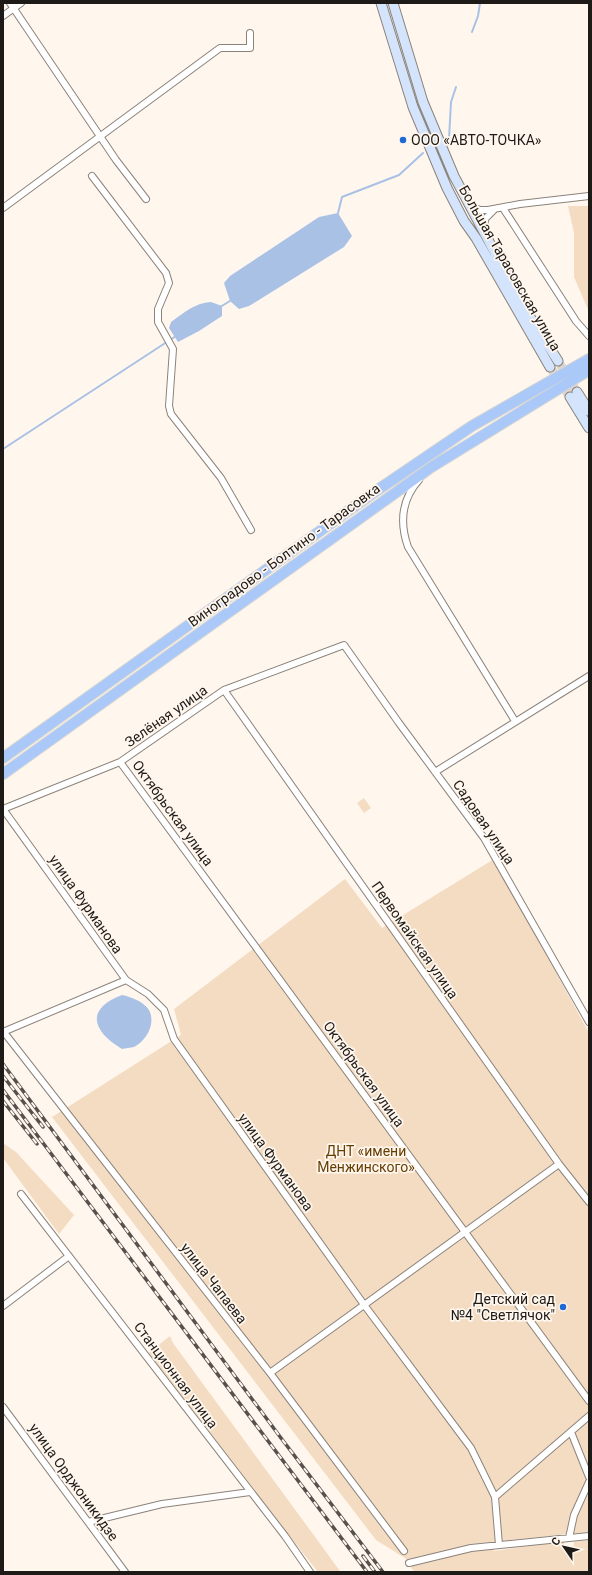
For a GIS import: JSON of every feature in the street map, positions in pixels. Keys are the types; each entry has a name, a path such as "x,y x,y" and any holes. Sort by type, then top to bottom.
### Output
{"main road":[{"name":"Виноградово - Болтино - Тарасовка","path":"3,758 376,491 472,426 589,359"},
{"name":"Виноградово - Болтино - Тарасовка","path":"3,774 430,468 589,370"}],"street":[{"path":"3,16 12,6 21,3"},
{"name":"Большая Тарасовская улица","path":"381,3 413,107 447,188 464,221 554,364 468,204 423,102 393,3"},
{"path":"12,6 99,136 146,199"},
{"path":"3,208 220,48 250,48 250,33"},
{"path":"92,176 166,273 169,283 158,309 158,322 173,348 169,406 171,414 221,478 251,530"},
{"path":"468,204 480,210 494,210 589,196"},
{"path":"503,208 576,321 589,336"},
{"path":"484,232 485,219 494,210"},
{"path":"589,411 573,395 589,428"},
{"path":"430,468 415,484 407,496 403,512 403,533 408,547 515,721"},
{"name":"Зелёная улица","path":"3,809 120,762 224,690 344,645"},
{"name":"Садовая улица","path":"344,645 484,838 589,1022"},
{"path":"436,772 515,721 589,676"},
{"name":"Первомайская улица","path":"224,690 559,1164 587,1195 589,1202"},
{"name":"Октябрьская улица","path":"120,762 589,1401"},
{"name":"улица Фурманова","path":"3,809 126,980 148,994 164,1010 174,1039 365,1306 471,1448 495,1497 500,1545"},
{"path":"3,1031 126,980"},
{"name":"улица Чапаева","path":"3,1031 270,1373 404,1551"},
{"path":"270,1373 365,1306 559,1164"},
{"name":"Станционная улица","path":"21,1194 310,1572"},
{"path":"3,1306 69,1256"},
{"name":"улица Орджоникидзе","path":"3,1407 125,1572"},
{"path":"495,1497 589,1416"},
{"path":"570,1432 589,1477"},
{"path":"569,1538 574,1515 589,1482"},
{"path":"88,1522 162,1504 250,1492"},
{"path":"410,1563 471,1548 589,1536"}],"green space":[{"path":"568,206 589,206 589,312 574,277 574,233"},
{"path":"364,798 371,808 364,813 357,803"},
{"name":"ДНТ «имени Менжинского»","path":"494,859 589,1033 589,1532 471,1544 408,1560 376,1540 52,1117 181,1035 174,1009 345,879 382,928"},
{"path":"3,1143 16,1152 74,1215 59,1234 3,1158"},
{"path":"170,1336 173,1343 340,1571 318,1572 146,1355"},
{"path":"589,1540 589,1572 415,1572 411,1568 412,1565 473,1550 493,1547 494,1551 562,1541 564,1542 565,1550 573,1550 574,1542"}],"water":[{"path":"338,213 352,236 344,247 249,306 239,309 230,301 224,283 230,276 319,217"},
{"path":"211,302 222,306 222,316 199,331 178,342 169,328 171,322 194,306"},
{"path":"122,995 133,998 144,1004 151,1015 151,1026 146,1036 139,1044 134,1047 122,1049 104,1035 99,1028 97,1020 98,1013 102,1007"}],"waterway":[{"path":"472,32 478,16 480,3"},
{"path":"449,139 451,102 456,87"},
{"path":"338,213 342,197 399,175 423,153"},
{"path":"220,307 230,301"},
{"path":"3,449 176,336"}],"tunnel":[{"path":"558,361 577,392"},
{"path":"550,367 570,397"}],"railway":[{"path":"3,1064 281,1438 383,1572"},
{"path":"3,1076 43,1127"},
{"path":"3,1090 367,1572"},
{"path":"3,1101 37,1144"},
{"path":"363,1556 375,1572"}],"place":[{"name":"ООО «АВТО-ТОЧКА»","path":"403,140"},
{"name":"Детский сад №4 \"Светлячок\"","path":"563,1307"}]}
